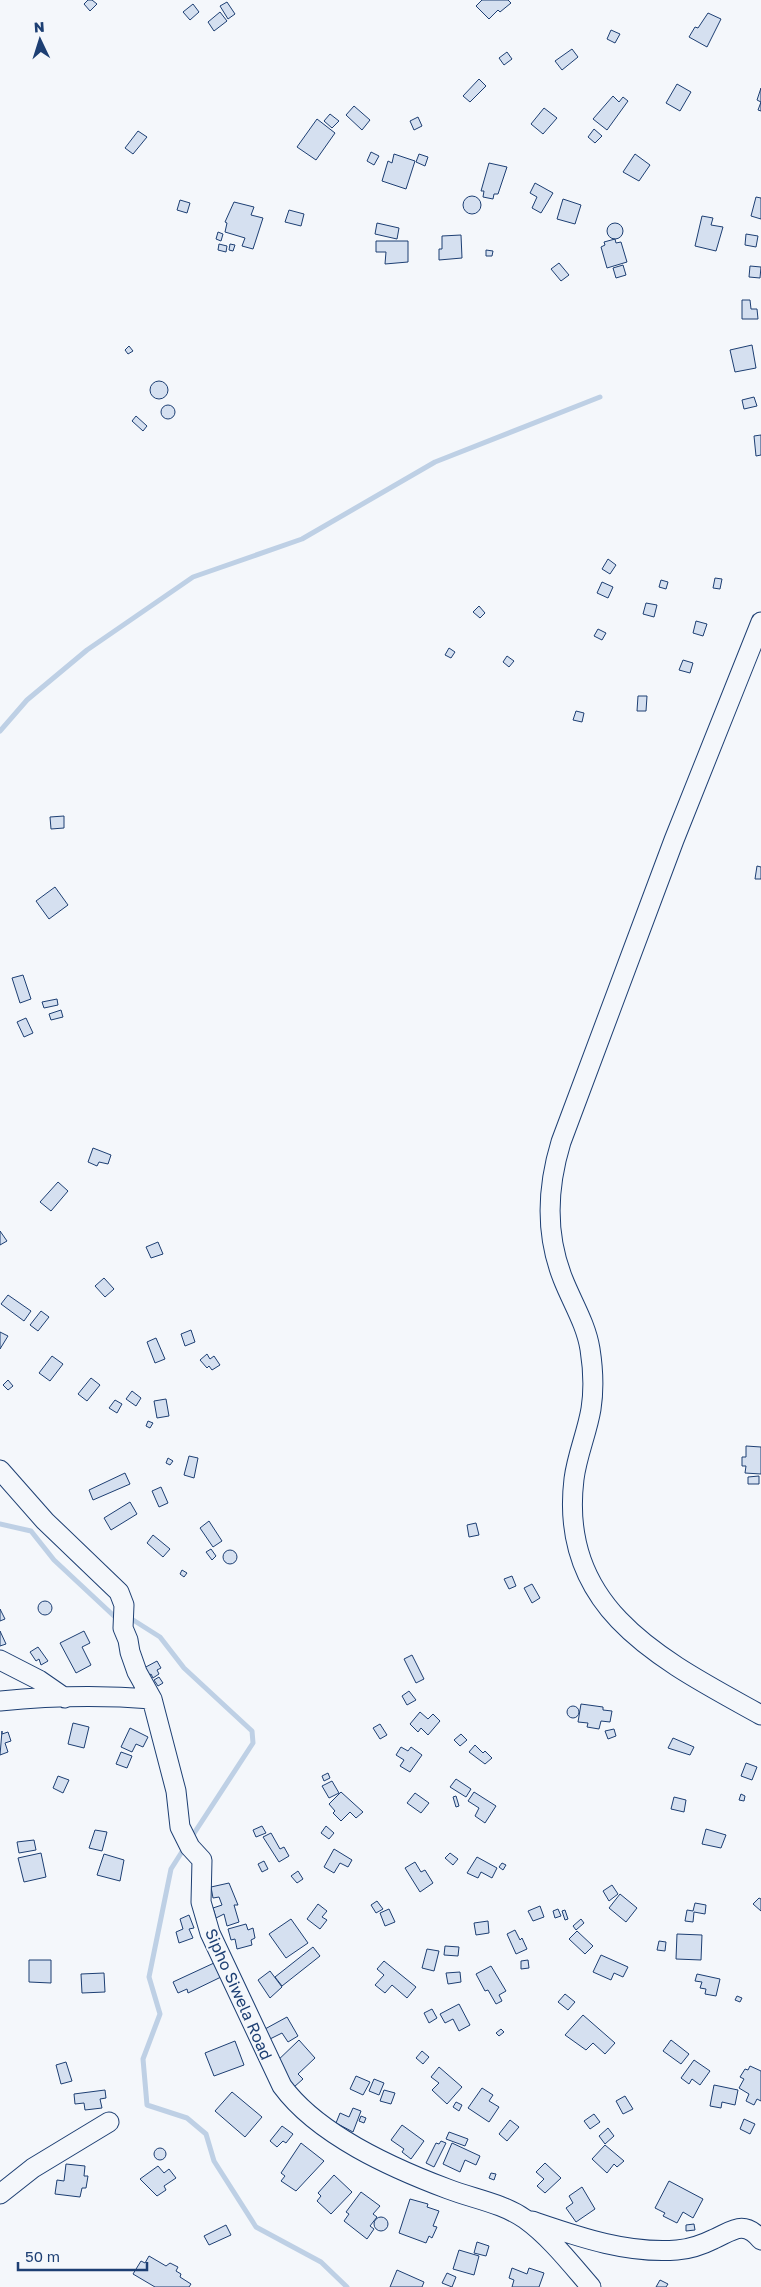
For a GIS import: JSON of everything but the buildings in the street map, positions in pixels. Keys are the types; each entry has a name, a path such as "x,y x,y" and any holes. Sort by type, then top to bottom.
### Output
{"street":[{"path":"761,622 674,840 561,1142 553,1170 549,1208 550,1236 555,1256 585,1332 592,1368 591,1409 576,1465 572,1497 575,1531 586,1570 606,1604 638,1640 672,1663 761,1715"},
{"name":"Sipho Siwela Road","path":"0,1470 45,1520 119,1592 124,1605 123,1628 137,1672 152,1699 176,1792 180,1827 190,1847 202,1860 200,1902 210,1933 282,2086 293,2101 321,2124 380,2161 448,2189 503,2207 526,2219 548,2239 591,2287"},
{"path":"0,1660 39,1680 65,1698"},
{"path":"0,1701 33,1697 124,1697 152,1699"},
{"path":"0,2194 33,2168 109,2122"},
{"path":"526,2219 592,2242 644,2250 693,2248 732,2229 742,2229 751,2232 761,2240"}],"waterway":[{"path":"0,731 27,700 87,650 193,577 302,539 435,462 600,397"},
{"path":"0,1524 31,1531 54,1560 114,1616 130,1618 160,1637 184,1668 252,1731 253,1743 191,1838"},
{"path":"185,1847 171,1869 149,1977 160,2014 143,2059 147,2105 187,2118 206,2134 214,2161 256,2227 321,2262 347,2287"}]}
